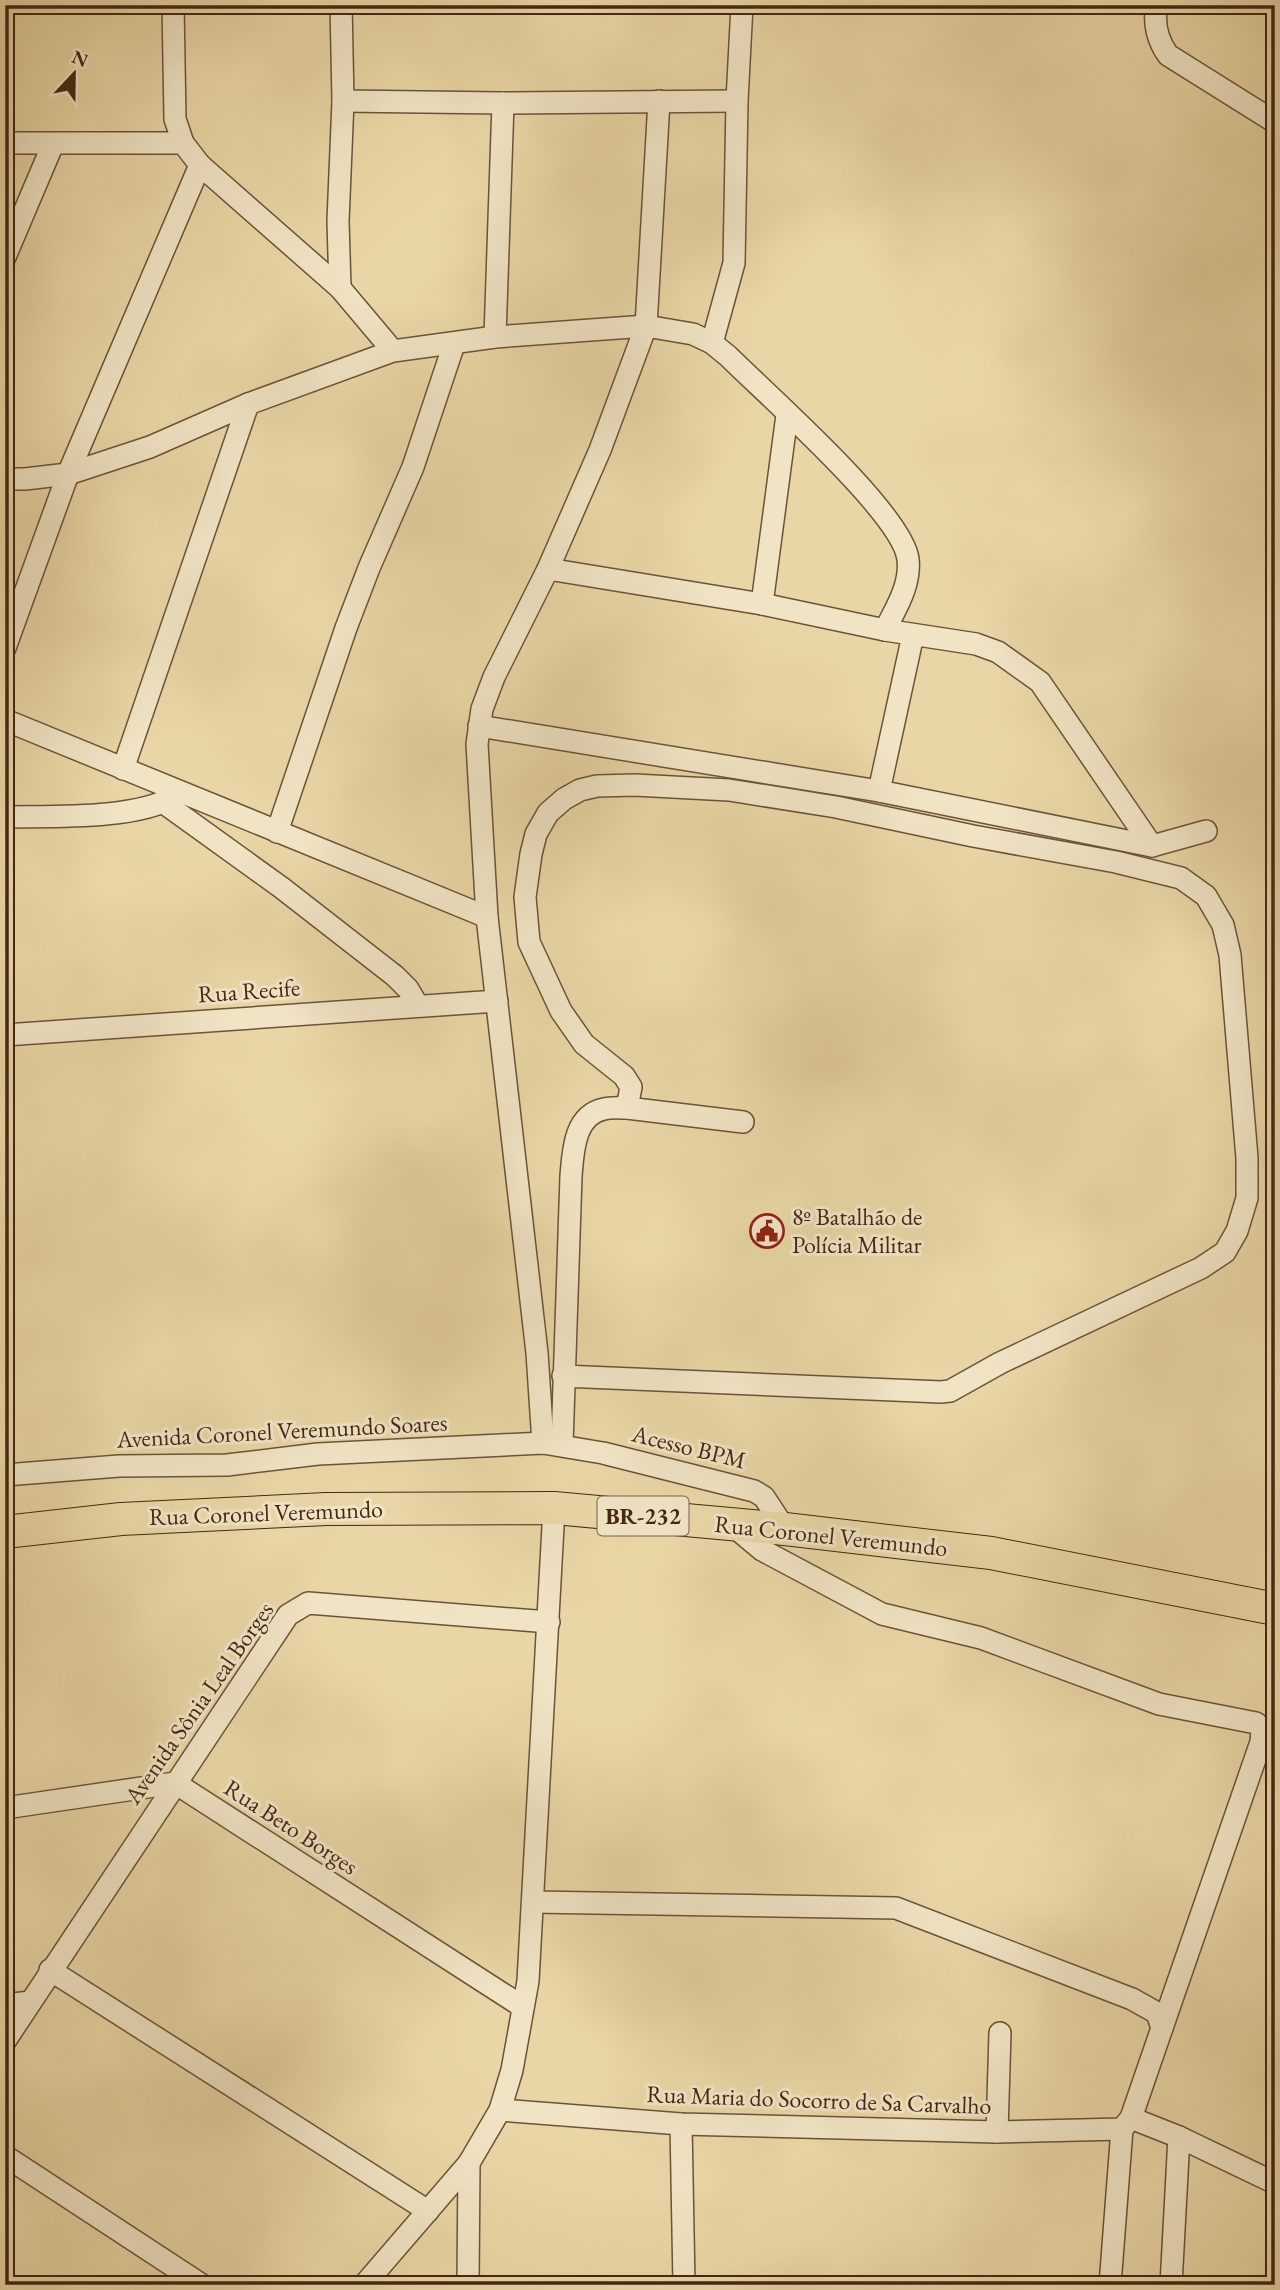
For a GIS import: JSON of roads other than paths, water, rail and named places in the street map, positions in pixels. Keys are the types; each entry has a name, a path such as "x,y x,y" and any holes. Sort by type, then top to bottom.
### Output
{"highway":[{"name":"Rua Coronel Veremundo","path":"5,1532 121,1519 326,1509 554,1508 785,1529 991,1553 1275,1609"}],"street":[{"path":"173,5 175,119 183,143 200,165 340,288 393,351"},
{"path":"340,288 338,221 343,101 341,5"},
{"path":"712,343 734,263 742,5"},
{"path":"1157,5 1154,18 1161,45 1168,55 1275,122"},
{"path":"343,101 737,101"},
{"path":"552,1444 537,1353 487,917 478,726 494,677 548,569 600,450 646,326 659,101"},
{"path":"495,337 503,103"},
{"path":"5,143 183,143"},
{"path":"5,257 54,144"},
{"path":"5,648 68,474 200,165"},
{"path":"5,479 68,474 150,447 248,404 393,351 495,337 646,326 693,334 712,343 828,453 880,510 902,543 908,560 905,590 885,630"},
{"path":"277,832 346,628 413,467 454,344"},
{"path":"123,769 248,404"},
{"path":"762,604 788,415"},
{"path":"548,569 762,604 885,630 976,644 998,652 1040,682 1152,846"},
{"path":"879,791 913,635"},
{"path":"5,720 487,917"},
{"path":"478,726 879,791 1152,846 1206,831"},
{"path":"563,1376 861,1390 950,1391 1000,1363 1201,1268 1225,1252 1237,1231 1247,1198 1247,1158 1230,955 1223,925 1206,896 1181,878 1116,862 836,807 730,790 635,785 597,786 580,790 564,799 548,813 536,834 525,898 529,942 561,1011 584,1044 624,1076 631,1087 627,1108"},
{"path":"5,817 145,809 164,803 183,792"},
{"path":"164,803 282,888 395,976 408,989 418,1006"},
{"name":"Rua Recife","path":"5,1035 497,1001"},
{"path":"552,1444 563,1376 574,1146 580,1127 592,1113 604,1109 627,1108 743,1122"},
{"name":"Avenida Coronel Veremundo Soares","path":"5,1475 119,1466 227,1465 318,1454 552,1444"},
{"name":"Acesso BPM","path":"552,1444 638,1461 754,1490 764,1497 785,1529"},
{"path":"364,2285 469,2163 500,2110 512,2070 528,1981 550,1622 554,1508"},
{"path":"732,1524 762,1550 881,1614 981,1637 1158,1704 1256,1723 1262,1729 1261,1742 1126,2124 1110,2285"},
{"name":"Avenida Sônia Leal Borges","path":"5,2041 288,1615 308,1603 550,1622"},
{"path":"5,1808 175,1783"},
{"name":"Rua Beto Borges","path":"175,1783 523,2007"},
{"path":"533,1902 896,1909 1132,1999 1157,2013 1162,2028"},
{"path":"50,1970 428,2211"},
{"path":"5,2005 30,2002"},
{"path":"998,2132 1000,2033"},
{"name":"Rua Maria do Socorro de Sa Carvalho","path":"500,2110 681,2124 998,2132 1126,2124"},
{"path":"681,2124 684,2285"},
{"path":"1126,2124 1179,2137 1275,2183"},
{"path":"1171,2285 1179,2137"},
{"path":"5,2156 202,2285"},
{"path":"468,2285 469,2163"}],"place":[{"name":"8º Batalhão de Polícia Militar","path":"767,1231"}]}
